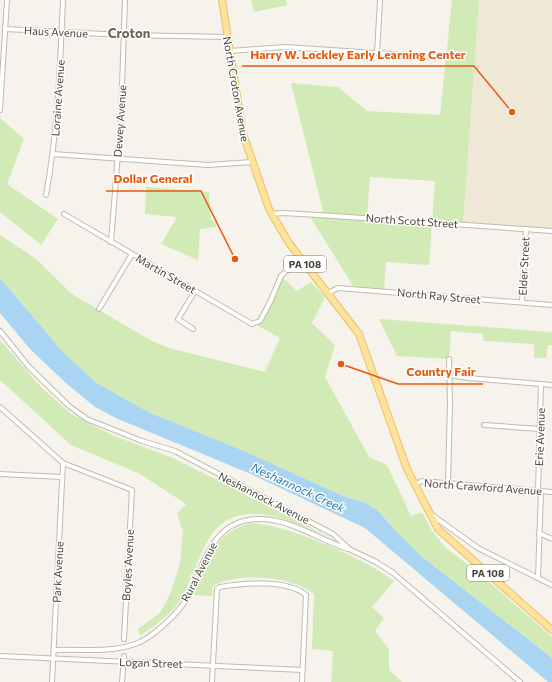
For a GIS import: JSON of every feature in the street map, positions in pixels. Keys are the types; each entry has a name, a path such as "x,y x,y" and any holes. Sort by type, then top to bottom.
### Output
{"main road":[{"name":"North Croton Avenue","path":"222,0 242,130 252,162 272,214 300,258 354,325 363,342 403,457 428,513 443,535 552,630"}],"street":[{"path":"0,110 7,0"},
{"name":"Loraine Avenue","path":"46,196 53,154 60,76 63,0"},
{"name":"Dewey Avenue","path":"111,242 125,0"},
{"path":"376,53 380,0"},
{"name":"Haus Avenue","path":"5,29 62,33 228,37"},
{"path":"230,51 285,47 437,57"},
{"path":"53,154 208,165 252,162"},
{"name":"North Scott Street","path":"272,214 282,213 319,215 552,231"},
{"name":"Martin Street","path":"64,214 252,324 260,321 281,276 300,258"},
{"name":"Elder Street","path":"522,302 526,229"},
{"path":"99,309 132,254"},
{"name":"North Ray Street","path":"328,293 338,288 552,305"},
{"path":"193,328 178,319 195,291"},
{"name":"Neshannock Avenue","path":"0,330 29,367 78,413 97,424 181,454 226,479 331,532 349,549 376,562 392,572 520,682"},
{"path":"448,483 449,359"},
{"path":"450,375 468,378 552,385"},
{"name":"Erie Avenue","path":"538,578 541,384"},
{"path":"0,407 63,463"},
{"path":"484,425 540,429"},
{"name":"Park Avenue","path":"52,682 63,463"},
{"name":"Boyles Avenue","path":"63,463 132,490 124,639"},
{"path":"0,474 62,477"},
{"name":"North Crawford Avenue","path":"415,484 422,481 552,492"},
{"path":"428,513 478,548 552,585"},
{"name":"Rural Avenue","path":"54,650 120,648 143,641 178,612 187,599 211,546 224,532 238,523 255,519 275,521 349,549"},
{"path":"539,533 552,539"},
{"path":"212,682 218,589 250,583 272,584 299,590 306,595 302,682"},
{"name":"Logan Street","path":"0,656 303,670"},
{"path":"122,682 124,656"}],"shaded area":[{"path":"479,0 552,0 552,231 463,225"}],"green space":[{"path":"251,0 286,0 287,5 254,12"},
{"path":"452,0 479,0 463,225 432,222 429,265 386,262 384,291 355,289 309,215 324,215 291,83 338,87 367,111 440,115","holes":["370,177 435,181 432,222 367,218"]},
{"path":"0,118 24,139 7,184 58,219 41,245 0,212"},
{"path":"146,187 209,192 211,218 217,227 200,229 198,260 161,244 177,217 145,214"},
{"path":"0,235 35,258 72,294 150,340 169,348 265,372 280,338 255,324 258,323 281,276 297,291 311,282 325,297 312,323 335,345 325,377 369,457 387,465 411,516 422,512 432,531 446,548 479,573 552,637 552,658 421,556 378,511 366,503 343,496 244,451 150,413 95,382 62,351 0,278"},
{"path":"379,319 552,332 552,345 548,345 546,358 534,358 534,344 483,341 483,334 451,331 449,359 397,356"},
{"path":"0,340 42,388 71,414 114,436 173,458 332,538 302,525 269,516 253,514 237,516 223,523 211,535 206,543 189,583 181,599 173,610 140,636 138,629 160,613 171,592 180,563 183,531 177,514 186,504 140,474 71,445 0,380"},
{"path":"251,523 267,525 285,530 326,544 381,572 394,581 372,607 384,618 375,631 389,649 389,670 402,682 331,682 333,651 312,649 314,594 292,583 264,578 236,579 213,586 212,596 193,595 208,560 219,542 238,528"}],"water":[{"name":"Neshannock Creek","path":"0,278 62,351 95,382 150,413 244,451 343,496 366,503 378,511 421,556 552,658 552,682 548,682 365,528 251,474 118,419 95,407 67,384 30,349 0,313"}],"place":[{"name":"Harry W. Lockley Early Learning Center","path":"512,112"},
{"name":"Dollar General","path":"235,259"},
{"name":"Country Fair","path":"341,364"}],"district":[{"name":"Croton","path":"129,33"}]}
